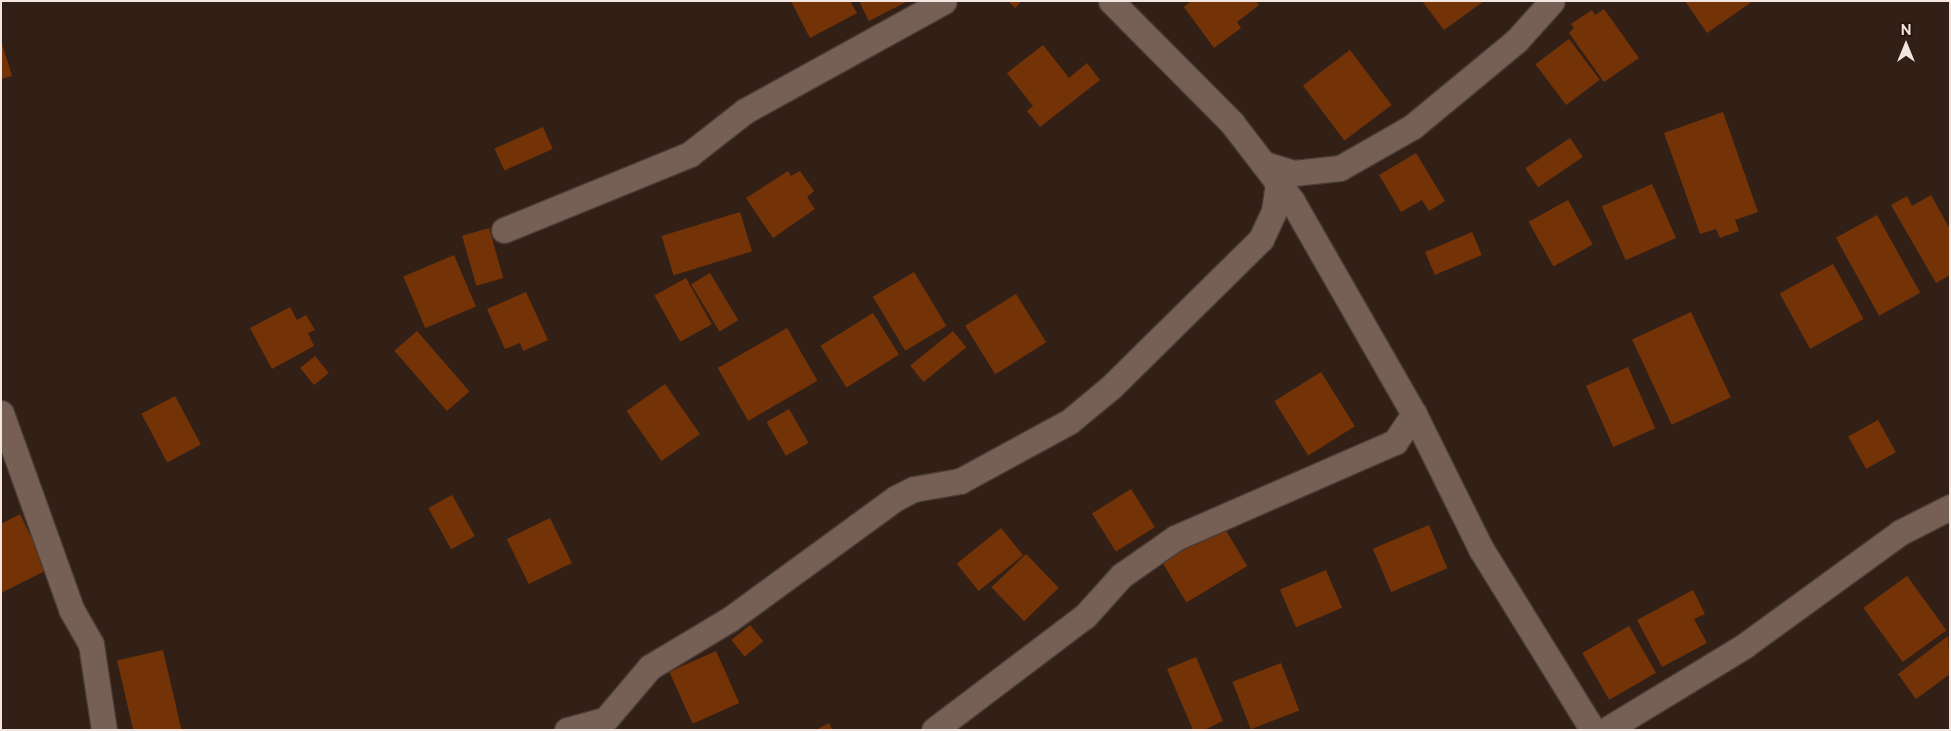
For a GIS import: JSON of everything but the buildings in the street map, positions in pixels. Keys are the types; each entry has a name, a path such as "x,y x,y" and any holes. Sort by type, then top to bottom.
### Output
{"street":[{"path":"504,230 690,154 744,111 944,1"},
{"path":"1111,1 1232,123 1271,173 1414,414 1481,549 1593,730"},
{"path":"1271,173 1294,173 1340,168 1412,128 1517,40 1552,1"},
{"path":"567,730 605,720 650,667 730,619 896,498 914,489 960,481 1070,421 1111,387 1260,239 1274,211 1271,173"},
{"path":"1,414 68,602 91,644 104,730"},
{"path":"934,730 1085,616 1122,575 1175,538 1395,442 1414,414"},
{"path":"1606,730 1744,646 1902,532 1950,507"}]}
